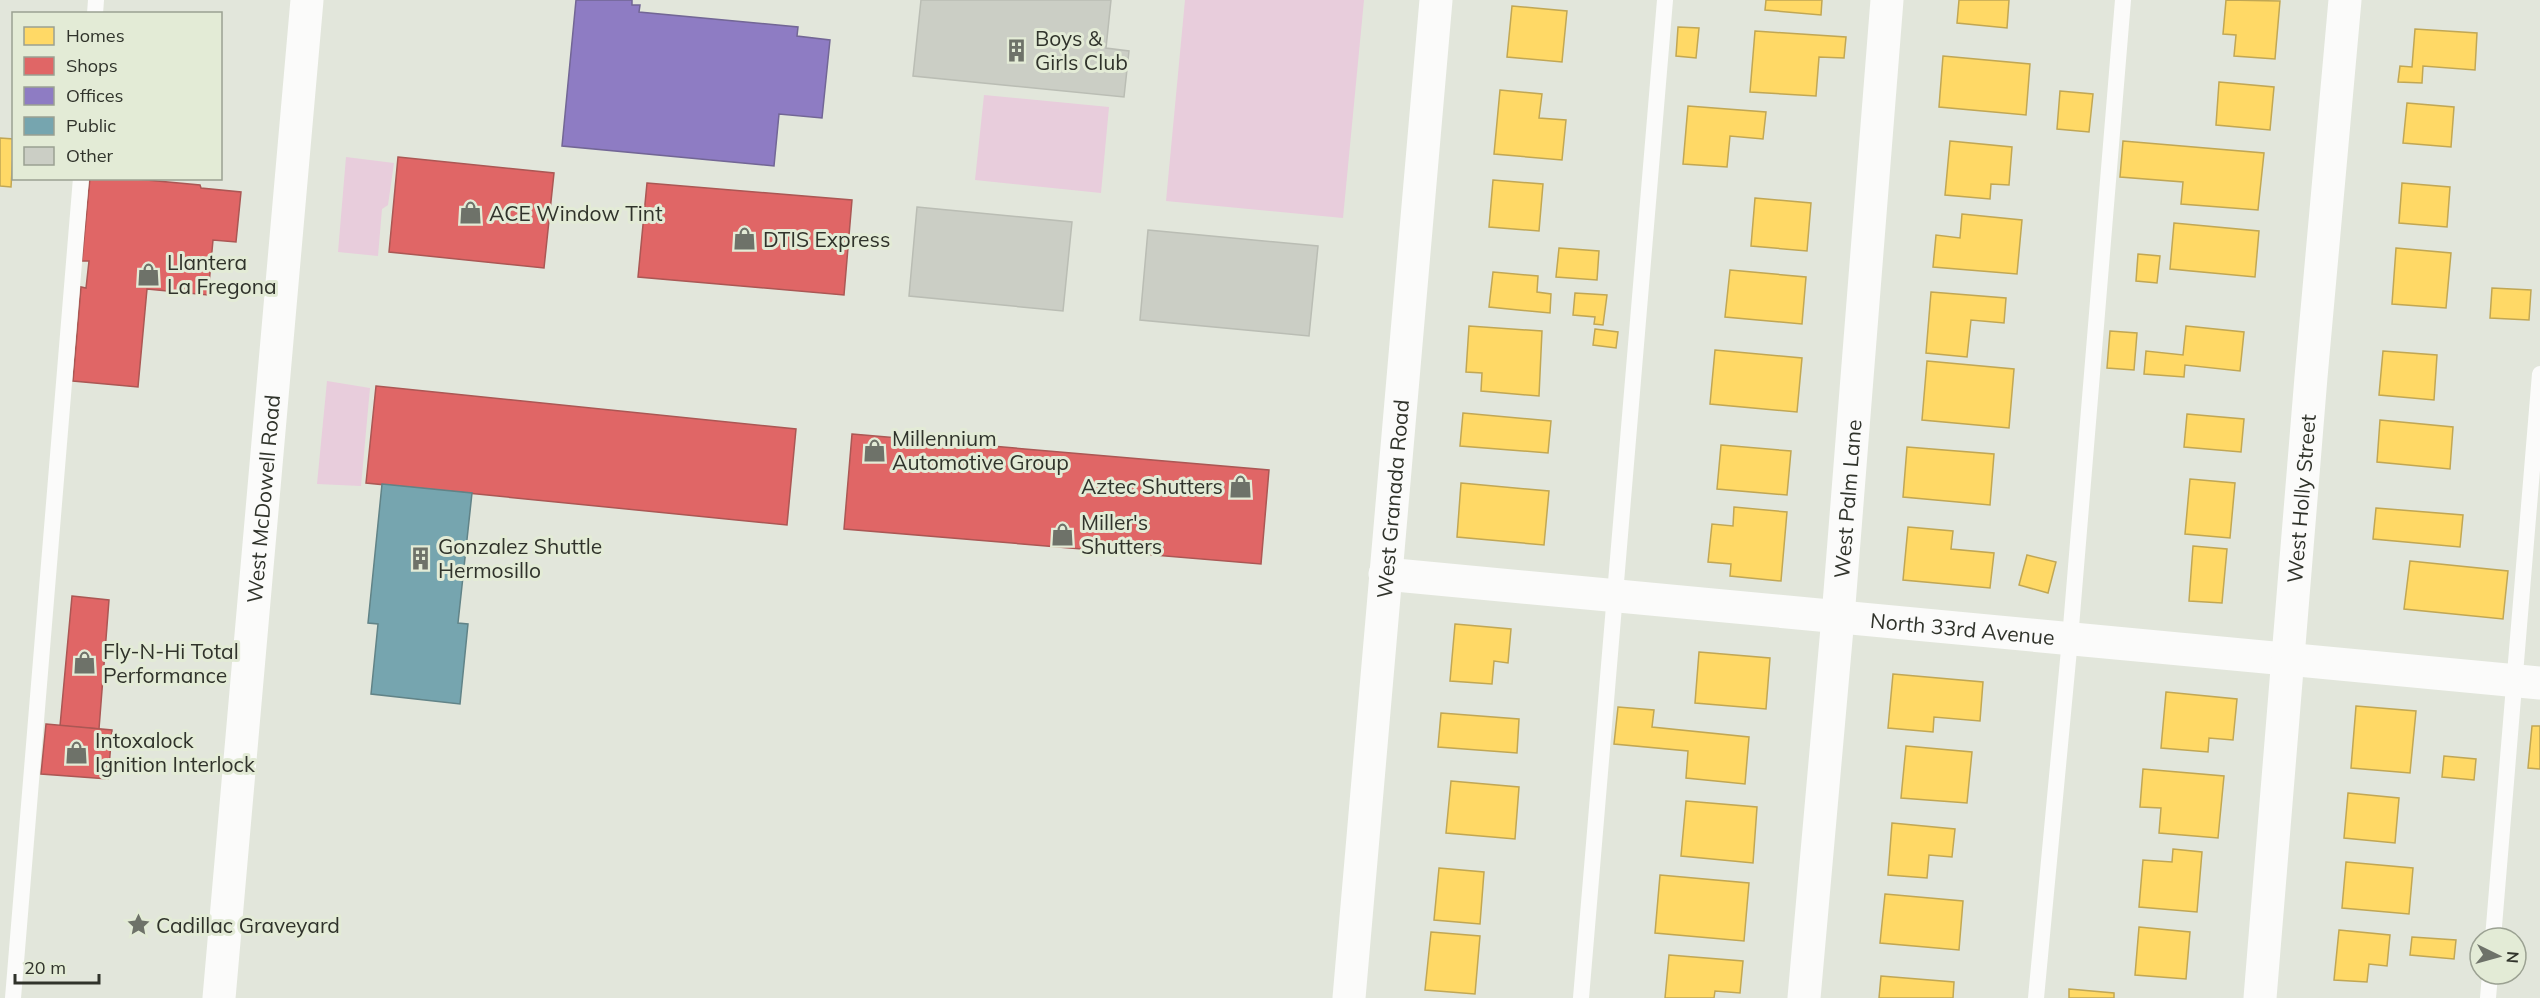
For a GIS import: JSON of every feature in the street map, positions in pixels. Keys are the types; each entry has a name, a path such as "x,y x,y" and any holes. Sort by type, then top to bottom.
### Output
{"street":[{"name":"West McDowell Road","path":"219,998 307,0"},
{"name":"West Granada Road","path":"1349,998 1436,0"},
{"name":"West Palm Lane","path":"1804,998 1838,617 1887,0"},
{"name":"West Holly Street","path":"2260,998 2345,0"},
{"name":"North 33rd Avenue","path":"1385,574 2528,682"}],"lane":[{"path":"1581,998 1665,0"},
{"path":"2036,998 2070,639 2122,0"},
{"path":"13,998 81,180"},
{"path":"2495,926 2528,682 2540,374"}],"shaded area":[{"path":"1185,0 1364,0 1343,218 1166,201"},
{"path":"984,95 1109,107 1101,193 975,180"},
{"path":"346,157 394,163 388,205 382,209 378,256 338,252"},
{"path":"327,381 370,388 361,486 317,484"}],"building: Homes":[{"path":"1766,0 1822,0 1821,15 1765,10"},
{"path":"1959,0 2009,0 2007,28 1957,23"},
{"path":"2226,0 2280,1 2275,59 2234,56 2236,35 2223,34"},
{"path":"1512,6 1567,11 1562,62 1507,57"},
{"path":"1678,27 1699,28 1696,58 1676,56"},
{"path":"2415,29 2477,33 2475,70 2423,66 2422,83 2398,82 2400,66 2412,67"},
{"path":"1755,31 1846,37 1844,58 1819,57 1816,96 1750,92"},
{"path":"1943,56 2030,64 2026,115 1939,107"},
{"path":"2219,82 2274,87 2270,130 2216,125"},
{"path":"1500,90 1542,94 1539,118 1566,120 1562,160 1494,154"},
{"path":"2060,91 2093,94 2089,132 2057,129"},
{"path":"2407,103 2454,107 2451,147 2403,143"},
{"path":"1688,106 1766,112 1763,139 1730,136 1727,167 1683,164"},
{"path":"0,138 12,139 11,187 0,186"},
{"path":"1950,141 2012,147 2009,185 1991,184 1990,199 1945,195"},
{"path":"2123,141 2264,153 2258,210 2181,204 2183,182 2120,177"},
{"path":"1493,180 1543,184 1539,231 1489,227"},
{"path":"2402,183 2450,187 2447,227 2399,223"},
{"path":"1755,198 1811,203 1807,251 1751,246"},
{"path":"1962,214 2022,220 2017,274 1933,267 1936,235 1960,238"},
{"path":"2174,223 2259,231 2255,277 2170,269"},
{"path":"1559,248 1599,251 1597,280 1556,277"},
{"path":"2396,248 2451,253 2446,308 2392,304"},
{"path":"2138,254 2160,256 2157,283 2136,281"},
{"path":"1730,270 1806,277 1802,324 1725,317"},
{"path":"1493,272 1538,276 1537,292 1551,294 1550,313 1489,307"},
{"path":"2492,288 2531,290 2529,320 2490,318"},
{"path":"1931,292 2006,298 2004,323 1971,320 1967,357 1926,353"},
{"path":"1575,293 1607,295 1603,325 1594,324 1595,317 1573,315"},
{"path":"1469,326 1542,331 1539,396 1481,391 1482,373 1466,372"},
{"path":"2186,326 2244,332 2240,371 2185,365 2184,377 2144,374 2146,351 2183,355"},
{"path":"1595,329 1618,332 1616,348 1593,345"},
{"path":"2110,331 2137,333 2134,370 2107,368"},
{"path":"1715,350 1802,358 1797,412 1710,404"},
{"path":"2383,351 2437,355 2434,400 2379,395"},
{"path":"1927,361 2014,369 2009,428 1922,420"},
{"path":"1463,413 1551,421 1548,453 1460,446"},
{"path":"2187,414 2244,419 2241,452 2184,447"},
{"path":"2380,420 2453,427 2450,469 2377,462"},
{"path":"1721,445 1791,451 1787,495 1717,489"},
{"path":"1907,447 1994,454 1990,505 1903,497"},
{"path":"2190,479 2235,483 2230,538 2185,534"},
{"path":"1461,483 1549,491 1544,545 1457,537"},
{"path":"1734,507 1787,512 1781,581 1730,576 1731,564 1708,562 1712,524 1733,526"},
{"path":"2376,508 2463,515 2460,547 2373,539"},
{"path":"1908,527 1953,531 1951,549 1994,553 1990,588 1903,580"},
{"path":"2193,546 2227,549 2222,603 2189,601"},
{"path":"2027,555 2056,562 2048,593 2019,585"},
{"path":"2410,561 2508,571 2503,619 2404,609"},
{"path":"1455,624 1511,629 1508,663 1494,661 1492,684 1450,681"},
{"path":"1699,652 1770,658 1766,709 1695,703"},
{"path":"1893,674 1983,682 1980,721 1934,717 1933,732 1888,728"},
{"path":"2166,692 2237,699 2233,740 2209,738 2208,752 2161,748"},
{"path":"2356,706 2416,711 2410,773 2351,768"},
{"path":"1618,707 1654,710 1652,727 1749,737 1745,784 1686,778 1688,751 1614,744"},
{"path":"1441,713 1519,719 1517,753 1438,747"},
{"path":"2532,726 2540,726 2540,769 2528,768"},
{"path":"1906,746 1972,752 1967,803 1901,798"},
{"path":"2444,756 2476,759 2474,780 2442,777"},
{"path":"2143,769 2224,776 2218,838 2159,833 2161,808 2140,807"},
{"path":"1451,781 1519,787 1515,839 1446,833"},
{"path":"2348,793 2399,798 2395,843 2344,838"},
{"path":"1686,801 1757,807 1753,863 1681,856"},
{"path":"1892,823 1955,829 1952,857 1929,855 1927,878 1888,875"},
{"path":"2173,849 2202,852 2197,912 2139,907 2143,860 2172,862"},
{"path":"2346,862 2413,868 2409,914 2342,908"},
{"path":"1439,868 1484,872 1480,924 1434,920"},
{"path":"1660,875 1749,883 1744,941 1655,933"},
{"path":"1885,894 1963,901 1959,950 1880,943"},
{"path":"2139,927 2190,932 2186,979 2135,975"},
{"path":"2339,930 2390,935 2387,966 2369,964 2367,982 2334,980"},
{"path":"1431,932 1480,936 1475,994 1425,990"},
{"path":"2412,937 2456,940 2454,959 2410,955"},
{"path":"1669,955 1743,961 1740,993 1715,991 1714,998 1665,998"},
{"path":"1881,976 1954,982 1953,998 1879,998"},
{"path":"2069,989 2114,993 2114,998 2069,998"}],"building: Shops":[{"name":"ACE Window Tint","path":"398,157 554,173 544,268 389,252"},
{"name":"Llantera La Fregona","path":"90,180 146,180 241,192 236,242 213,240 208,295 147,289 138,387 73,381 81,287 86,288 89,261 82,261"},
{"name":"DTIS Express","path":"647,183 852,200 844,295 638,277"},
{"path":"376,386 796,429 787,525 366,483"},
{"path":"852,434 1269,470 1261,564 844,529"},
{"name":"Fly-N-Hi Total Performance","path":"72,596 109,600 99,729 60,726"},
{"name":"Intoxalock Ignition Interlock","path":"46,724 112,730 108,779 41,774"}],"building: Offices":[{"path":"576,0 632,0 632,5 640,5 639,12 798,27 797,36 830,40 822,118 779,114 774,166 562,146"}],"building: Public":[{"name":"Gonzalez Shuttle Hermosillo","path":"382,484 472,493 458,623 468,624 460,704 371,694 378,624 368,623"}],"building: Other":[{"name":"Boys & Girls Club","path":"921,0 1111,0 1106,48 1129,51 1124,97 913,76"},
{"path":"917,207 1072,222 1063,311 909,296"},
{"path":"1148,230 1318,246 1309,336 1140,320"}],"place":[{"name":"Boys & Girls Club","path":"1017,50"},
{"name":"ACE Window Tint","path":"471,213"},
{"name":"DTIS Express","path":"745,239"},
{"name":"Llantera La Fregona","path":"149,274"},
{"name":"Millennium Automotive Group","path":"874,450"},
{"name":"Aztec Shutters","path":"1241,486"},
{"name":"Miller's Shutters","path":"1063,534"},
{"name":"Gonzalez Shuttle Hermosillo","path":"420,558"},
{"name":"Fly-N-Hi Total Performance","path":"85,663"},
{"name":"Intoxalock Ignition Interlock","path":"77,752"},
{"name":"Cadillac Graveyard","path":"138,925"}]}
